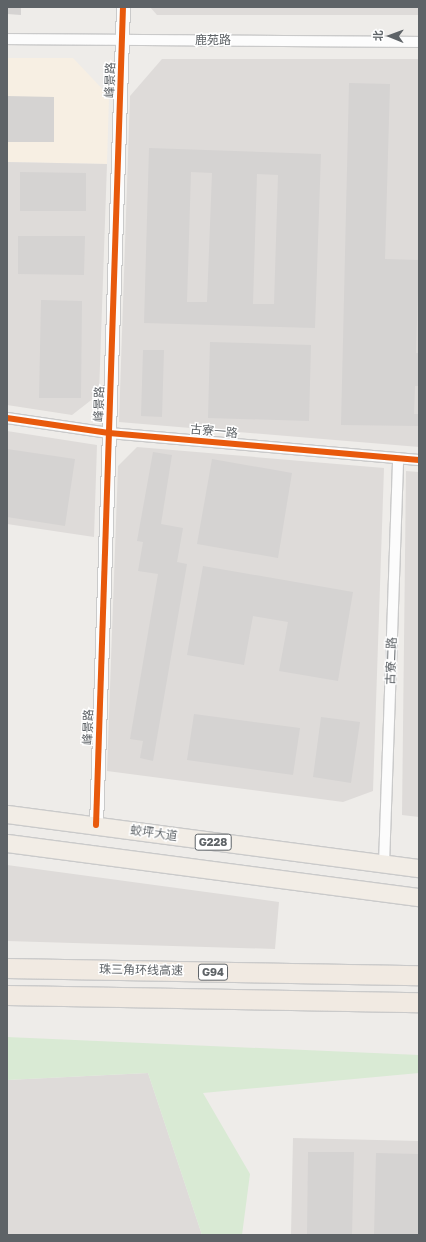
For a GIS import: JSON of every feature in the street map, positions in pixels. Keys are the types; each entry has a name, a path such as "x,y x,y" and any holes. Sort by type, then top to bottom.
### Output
{"highway":[{"name":"蛟坪大道","path":"7,814 419,868"},
{"name":"G228","path":"7,843 419,897"},
{"name":"珠三角环线高速","path":"7,968 419,976"},
{"name":"G94","path":"7,995 419,1002"}],"street":[{"name":"峰景路","path":"96,825 123,7"},
{"name":"鹿苑路","path":"7,39 419,42"},
{"name":"古寮一路","path":"7,418 109,433 419,460"},
{"name":"古寮二路","path":"384,864 398,458"}],"shaded area":[{"path":"150,7 419,7 419,15 157,15"},
{"path":"7,58 73,58 109,96 107,164 7,162"},
{"path":"162,59 419,59 419,447 119,422 130,96"},
{"path":"7,162 107,164 99,394 72,415 7,405"},
{"path":"7,431 97,445 94,537 7,524"},
{"path":"137,447 384,468 373,791 343,802 107,771 118,466"},
{"path":"406,471 419,472 419,817 402,815"},
{"path":"7,865 279,902 275,949 7,941"},
{"path":"148,1073 202,1235 7,1235 7,1080"},
{"path":"293,1138 419,1141 419,1235 291,1235"}],"green space":[{"path":"7,1037 419,1055 419,1073 203,1093 250,1174 242,1235 202,1235 148,1073 7,1080"}],"building":[{"path":"7,7 21,7 21,15 7,14"},
{"path":"349,83 390,84 385,259 419,260 416,353 419,353 419,386 415,386 414,414 419,414 419,426 341,425"},
{"path":"7,96 54,97 54,142 7,142"},
{"path":"149,148 321,154 315,328 144,323","holes":["191,172 212,173 207,302 187,302","257,174 278,175 274,304 253,304"]},
{"path":"20,172 86,173 86,211 20,211"},
{"path":"18,236 85,236 84,275 18,274"},
{"path":"41,300 82,301 81,398 39,398"},
{"path":"210,342 311,345 309,421 208,418"},
{"path":"143,350 164,350 162,417 141,416"},
{"path":"7,449 75,459 65,526 7,517"},
{"path":"153,452 172,455 161,524 183,528 177,562 187,564 153,761 140,758 143,741 130,739 158,574 138,571 143,542 137,541"},
{"path":"212,459 292,473 278,558 197,544"},
{"path":"203,566 353,592 338,681 279,671 288,622 253,616 244,665 187,655"},
{"path":"194,714 300,728 293,775 187,760"},
{"path":"321,717 360,722 351,783 313,777"},
{"path":"308,1152 354,1152 352,1235 307,1235"},
{"path":"376,1153 419,1154 419,1235 374,1235"}],"cycle path":[{"path":"96,825 123,7"},
{"path":"7,418 109,433 419,460"}]}
